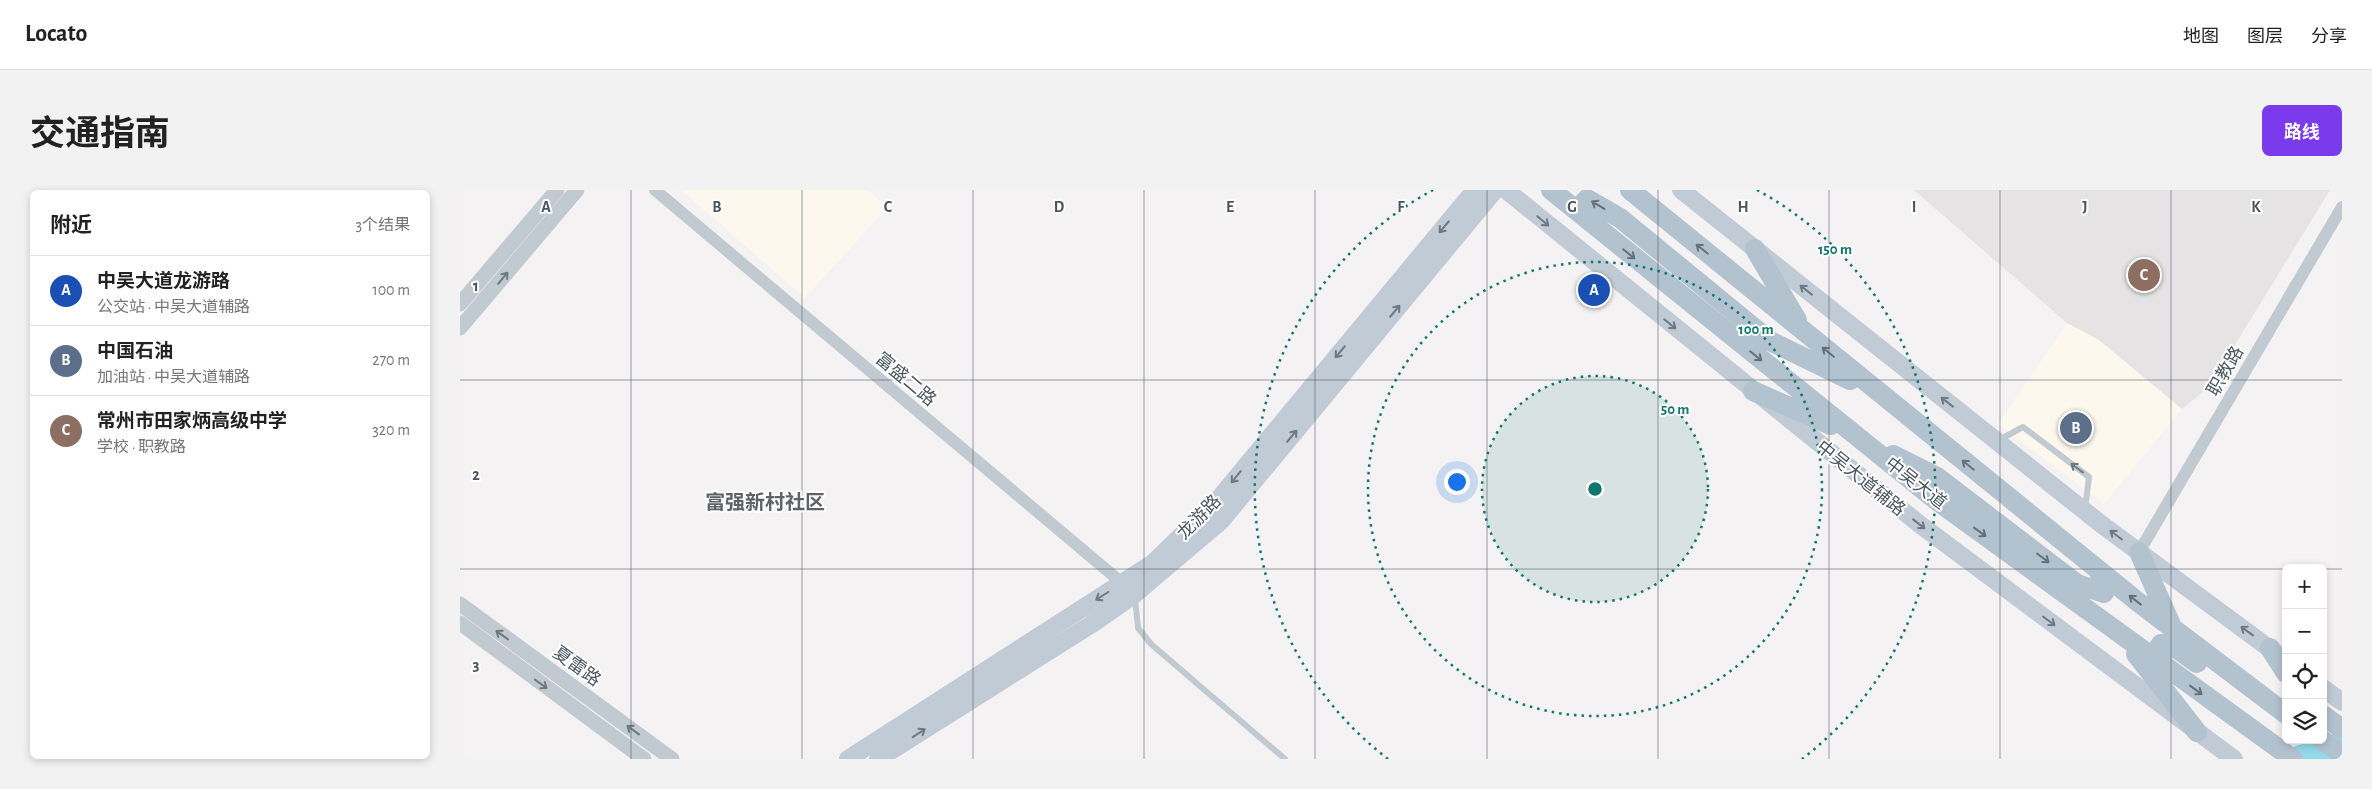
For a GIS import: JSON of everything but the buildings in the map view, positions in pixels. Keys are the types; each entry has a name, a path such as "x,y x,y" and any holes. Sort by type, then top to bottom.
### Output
{"main road":[{"name":"龙游路","path":"848,759 1128,589 1216,501 1475,190"},
{"name":"龙游路","path":"878,759 990,686 1062,644 1128,589 1221,521 1495,190"},
{"name":"中吴大道辅路","path":"1506,190 1918,523 2230,756"},
{"name":"中吴大道","path":"1551,190 1936,500 2293,759"},
{"path":"1630,190 2098,570 2282,711"},
{"path":"1681,190 2085,511 2282,657"},
{"path":"1599,230 1581,205 1587,199 1620,218 1770,341 1884,397"},
{"path":"1755,249 1805,332"},
{"path":"1753,391 1856,436 1937,477 2077,584 2104,593 2108,588 2098,570"},
{"path":"2139,552 2173,629"},
{"path":"2121,635 2197,732"},
{"path":"2166,668 2157,650 2160,644 2176,648 2239,694 2282,716"},
{"path":"2270,648 2282,667"},
{"path":"2327,691 2342,702"},
{"path":"2327,744 2341,754"}],"street":[{"path":"460,304 557,190"},
{"path":"460,328 577,190"},
{"name":"富盛二路","path":"656,190 1128,589"},
{"name":"职教路","path":"2139,552 2342,207"},
{"name":"夏雷路","path":"460,604 672,759"},
{"name":"夏雷路","path":"460,623 644,759"}],"lane":[{"path":"1996,441 2022,427 2089,477 2085,511"},
{"path":"1128,589 1138,628 1151,644 1285,759"}],"shaded area":[{"path":"681,190 868,190 888,207 805,298"},
{"path":"1914,190 2330,190 2209,387 2182,409 2099,340 2067,323"},
{"path":"2067,323 2099,339 2182,409 2104,504 1998,424"}],"waterway":[{"path":"2301,759 2342,746"}],"place":[{"name":"常州市田家炳高级中学","path":"2144,275"},
{"name":"中吴大道龙游路","path":"1594,290"},
{"name":"中国石油","path":"2076,428"}],"district":[{"name":"富强新村社区","path":"765,502"}]}
